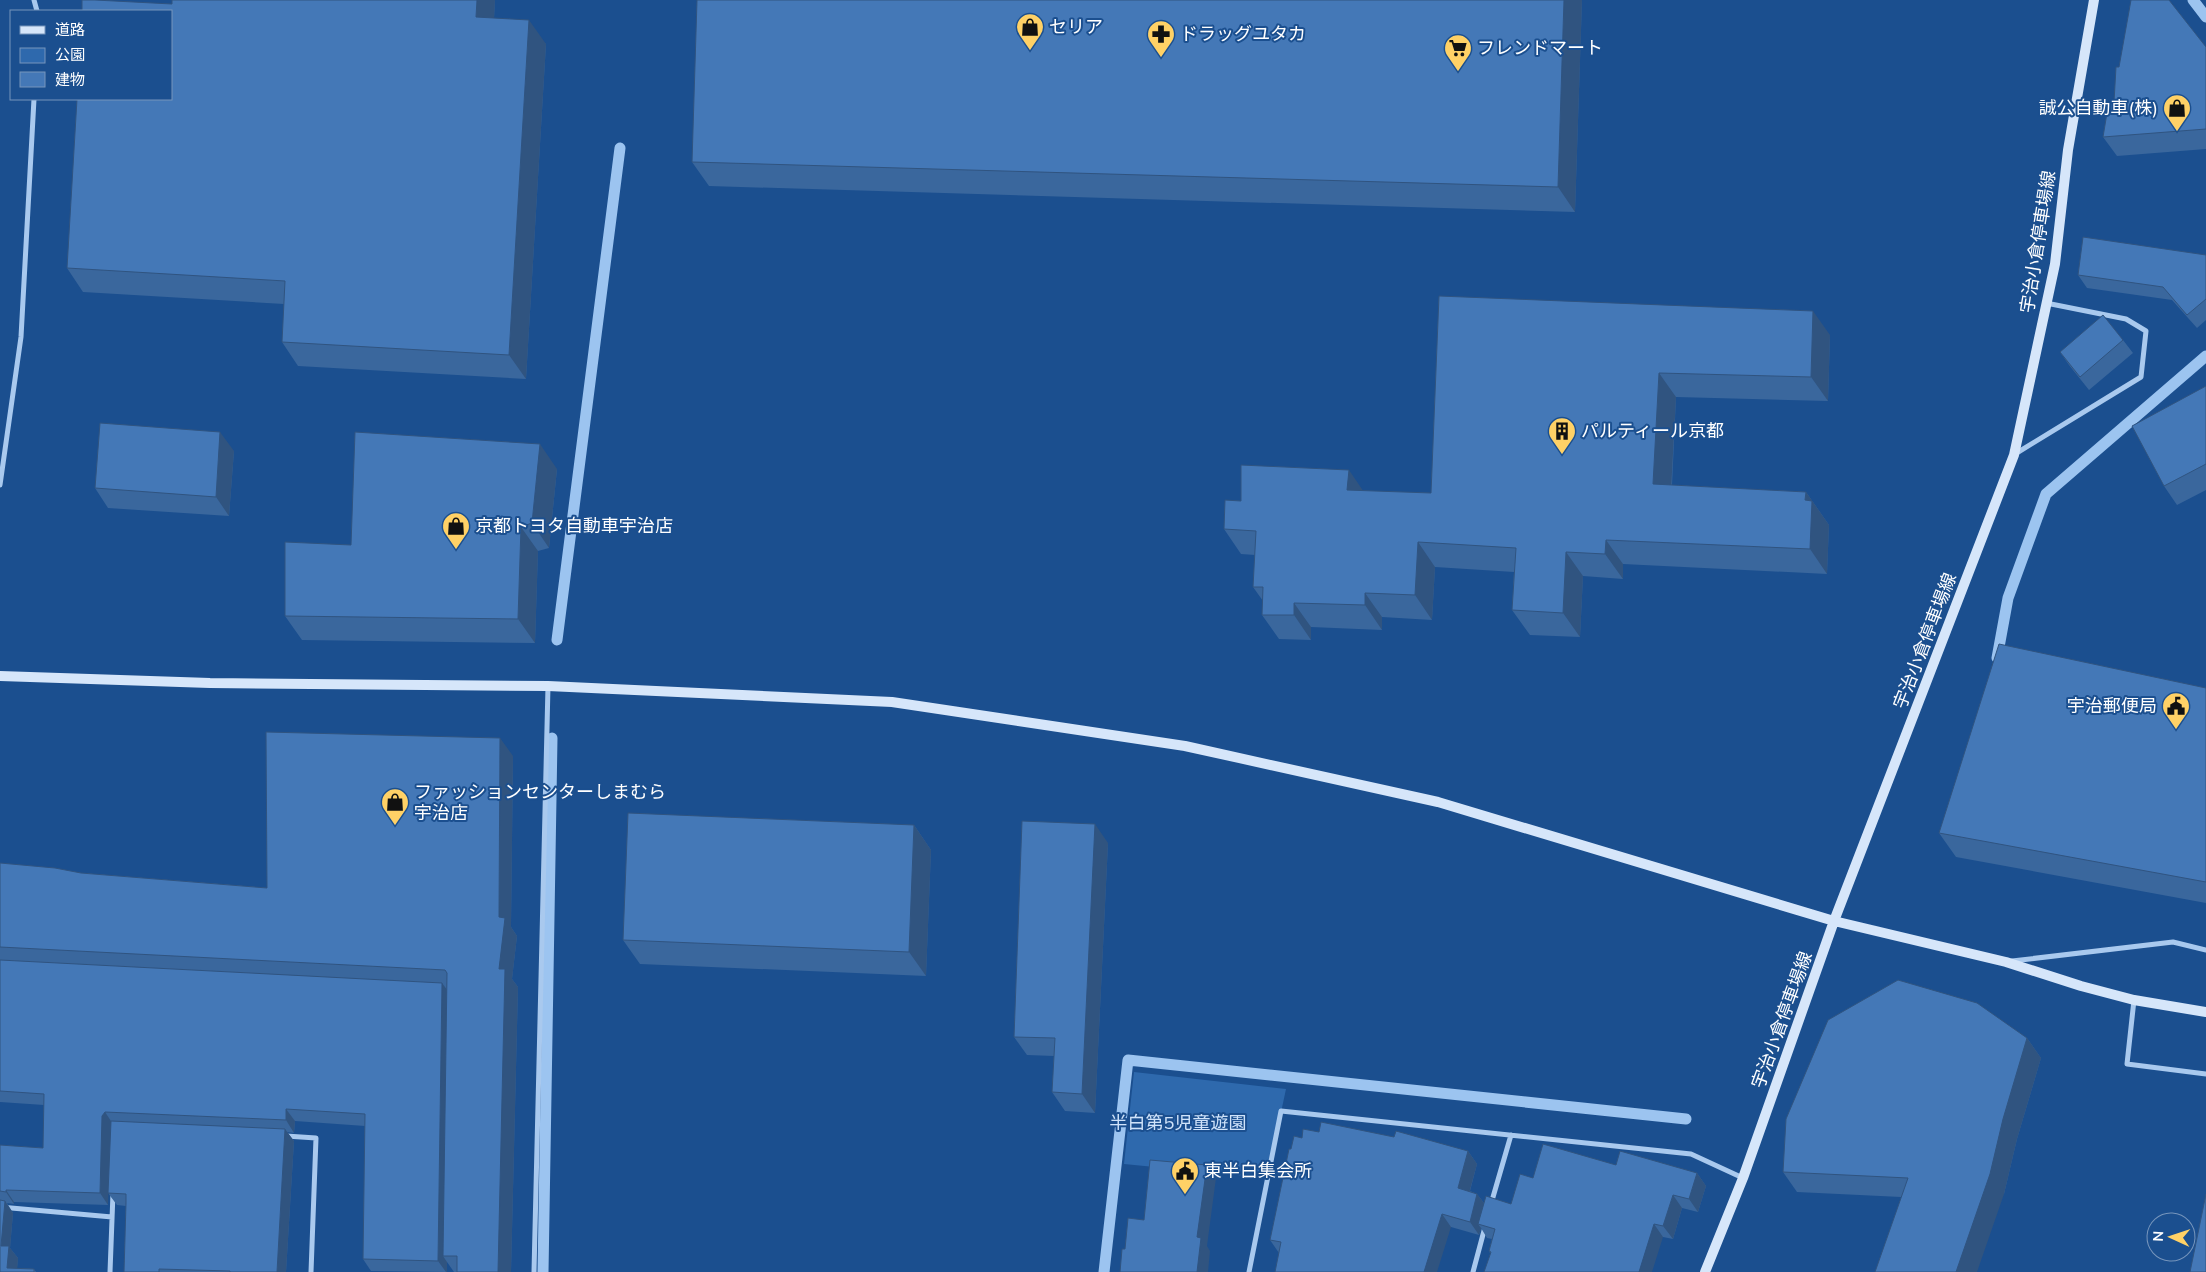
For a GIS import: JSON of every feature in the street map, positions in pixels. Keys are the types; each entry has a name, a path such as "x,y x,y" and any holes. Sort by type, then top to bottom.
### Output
{"street":[{"name":"宇治小倉停車場線","path":"1705,1272 1743,1178 1834,921 2014,454 2055,264 2068,150 2094,0"},
{"path":"0,485 21,337 34,100"},
{"path":"2014,454 2141,377 2146,331 2126,319 2046,303"},
{"path":"0,676 210,684 548,686 892,702 1185,746 1438,802 1834,921 2006,962 2134,1000 2206,1012"},
{"path":"534,1272 548,686"},
{"path":"2006,962 2173,942 2206,950"},
{"path":"2134,1000 2127,1064 2206,1074"},
{"path":"1249,1272 1282,1111 1691,1154 1743,1178"},
{"path":"1490,1208 1510,1134"},
{"path":"278,1136 316,1138 311,1272"},
{"path":"110,1272 113,1188"},
{"path":"0,1207 112,1217"},
{"path":"1473,1272 1488,1217"}],"green space":[{"name":"半白第5児童遊園","path":"1134,1072 1286,1089 1267,1178 1124,1164"}],"building":[{"path":"82,0 172,4 172,0 477,0 476,17 529,20 509,355 282,342 285,281 67,268 77,100 172,100 172,10 82,10"},
{"path":"697,0 1564,0 1558,187 692,162"},
{"path":"2131,0 2169,0 2206,47 2206,129 2103,137 2109,101 2114,102 2116,67 2119,67"},
{"path":"2083,237 2206,255 2206,299 2187,315 2163,287 2078,275"},
{"name":"パルティール京都","path":"1439,296 1813,311 1811,377 1659,373 1653,484 1806,492 1805,500 1812,501 1810,549 1606,540 1605,554 1566,552 1563,613 1512,610 1516,548 1418,542 1415,595 1365,593 1365,605 1294,603 1294,615 1262,615 1263,587 1253,587 1256,531 1224,529 1225,500 1241,501 1241,465 1349,470 1347,490 1431,493"},
{"path":"2103,315 2123,340 2080,377 2060,352"},
{"path":"2206,386 2206,464 2164,486 2132,426"},
{"path":"100,423 220,432 216,497 95,488"},
{"name":"京都トヨタ自動車宇治店","path":"355,432 540,444 532,523 521,527 518,619 285,616 285,542 351,545"},
{"path":"1999,644 2206,688 2206,882 1939,833"},
{"path":"266,732 500,738 499,917 505,918 499,969 505,969 498,1272 457,1272 457,1256 443,1256 447,973 445,970 0,947 0,863 55,868 81,873 267,888"},
{"path":"628,813 914,825 909,952 623,940"},
{"path":"1022,821 1095,824 1082,1094 1052,1092 1055,1038 1014,1037"},
{"path":"0,960 442,983 438,1261 363,1259 365,1114 286,1109 286,1120 105,1112 102,1116 100,1193 0,1191 0,1145 43,1148 44,1094 0,1091"},
{"path":"1898,980 1977,1003 2027,1038 2003,1119 1990,1174 1956,1272 1875,1272 1908,1178 1783,1172 1786,1119 1828,1020"},
{"path":"111,1121 285,1129 277,1272 159,1269 159,1272 124,1272 126,1194 108,1193"},
{"path":"1321,1122 1394,1137 1396,1131 1468,1151 1458,1188 1477,1194 1470,1222 1442,1214 1424,1272 1275,1272 1281,1242 1270,1240 1289,1149 1291,1149 1294,1136 1302,1138 1303,1129 1319,1132"},
{"path":"1543,1144 1616,1165 1620,1151 1697,1173 1689,1199 1673,1195 1663,1226 1654,1224 1639,1272 1484,1272 1491,1252 1489,1251 1495,1229 1478,1224 1486,1196 1511,1204 1520,1174 1533,1178"},
{"path":"1150,1160 1207,1165 1197,1237 1201,1238 1197,1272 1120,1272 1122,1249 1125,1249 1128,1218 1144,1220"},
{"path":"2206,1194 2206,1272 2190,1272 2192,1262 2196,1262 2196,1243"},
{"path":"0,1200 5,1201 1,1246 9,1246 7,1268 34,1269 34,1272 0,1272"}],"waterway":[{"path":"2193,0 2206,17"},
{"path":"557,640 620,148"},
{"path":"1997,658 2008,598 2046,494 2206,356"},
{"path":"543,1272 552,738"},
{"path":"1104,1272 1128,1060 1686,1119"}],"place":[{"name":"セリア","path":"1030,51"},
{"name":"ドラッグユタカ","path":"1161,58"},
{"name":"フレンドマート","path":"1458,72"},
{"name":"誠公自動車(株)","path":"2177,132"},
{"name":"パルティール京都","path":"1562,455"},
{"name":"京都トヨタ自動車宇治店","path":"456,550"},
{"name":"宇治郵便局","path":"2176,730"},
{"name":"ファッションセンターしまむら 宇治店","path":"395,826"},
{"name":"東半白集会所","path":"1185,1195"}]}
